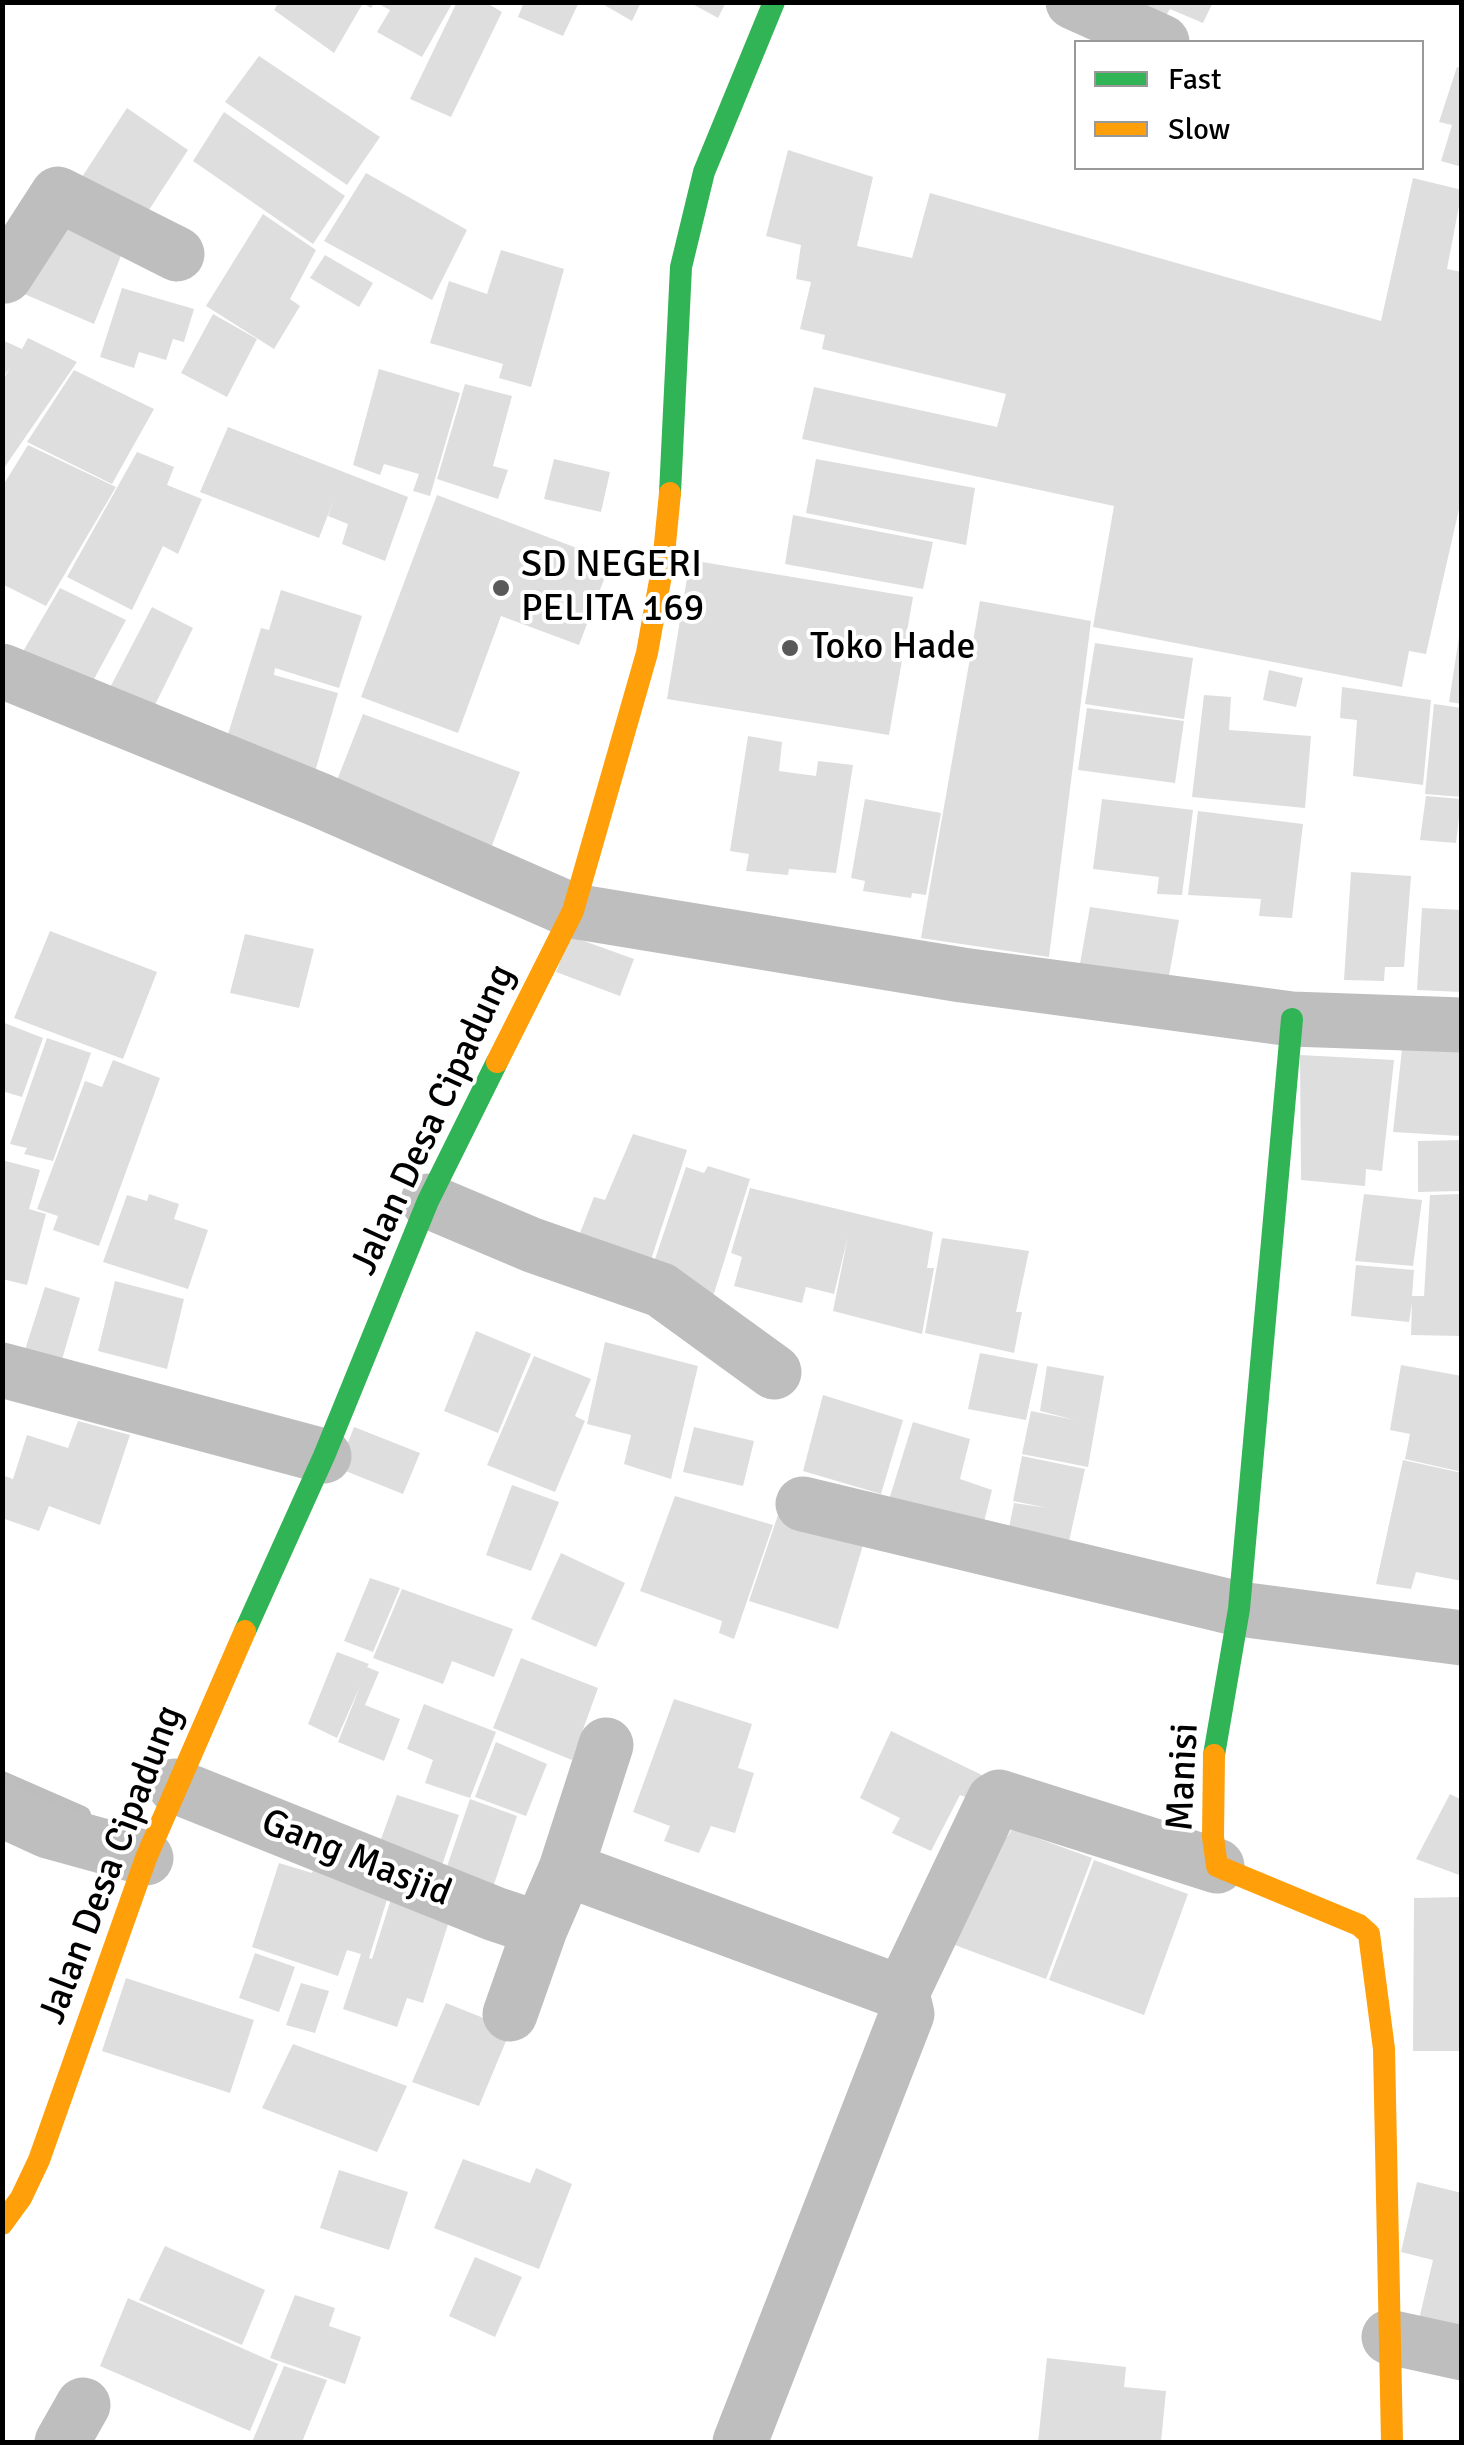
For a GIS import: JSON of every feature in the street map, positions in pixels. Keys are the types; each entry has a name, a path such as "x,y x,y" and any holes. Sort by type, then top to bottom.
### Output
{"street":[{"name":"Jalan Desa Cipadung","path":"2,2224 21,2198 39,2160 174,1786 324,1456 428,1202 572,910 648,653 669,503 681,267 704,172 774,2"},
{"path":"1073,2 1158,40"},
{"path":"2,274 5,276 58,194 176,254"},
{"path":"2,671 318,799 572,910 962,975 1292,1019 1462,1025"},
{"name":"Manisi","path":"1292,1019 1239,1609 1214,1756 1213,1837 1218,1866 1358,1925 1369,1934 1384,2049 1392,2442"},
{"path":"428,1202 532,1245 661,1290 774,1372"},
{"path":"2,1370 324,1456"},
{"path":"803,1504 1239,1609 1462,1638"},
{"path":"510,2014 566,1869 606,1744"},
{"name":"Gang Masjid","path":"174,1786 540,1929"},
{"path":"740,2442 908,2014 902,1994 994,1800 999,1796 1218,1866"},
{"path":"2,1810 48,1830 146,1858"},
{"path":"566,1869 902,1994"},
{"path":"1389,2336 1462,2354"}],"building":[{"path":"279,2 375,2 371,8 363,3 334,53 274,10"},
{"path":"375,2 453,2 422,57 377,32 390,10"},
{"path":"457,2 485,2 502,12 451,117 410,99"},
{"path":"524,2 579,2 563,36 518,17"},
{"path":"599,2 641,2 632,21"},
{"path":"689,2 726,2 718,18"},
{"path":"1102,2 1213,2 1203,23 1170,9 1159,27"},
{"path":"259,56 380,137 347,185 225,102"},
{"path":"1457,67 1462,69 1462,167 1441,161 1452,125 1439,122"},
{"path":"127,108 188,150 145,216 82,177"},
{"path":"224,112 345,196 313,244 193,161"},
{"path":"788,150 873,177 857,246 912,258 930,193 1381,321 1413,178 1462,190 1447,269 1462,272 1462,496 1426,654 1409,651 1402,687 1093,627 1114,506 802,439 814,387 997,427 1006,394 822,349 825,335 800,329 811,282 796,279 801,245 766,236"},
{"path":"366,173 467,230 432,300 324,241"},
{"path":"56,214 126,243 94,324 22,293"},
{"path":"263,214 316,250 290,299 300,306 274,349 206,306"},
{"path":"501,250 564,269 531,387 499,378 503,364 430,343 449,281 487,294"},
{"path":"325,255 373,283 359,307 310,278"},
{"path":"122,288 194,309 184,342 173,339 166,360 139,352 134,368 100,357"},
{"path":"213,314 257,339 227,397 181,373"},
{"path":"28,338 77,362 2,471 2,381 10,368 2,378 2,340 22,349"},
{"path":"379,369 460,393 430,496 413,491 419,474 384,464 380,475 353,465"},
{"path":"74,370 154,409 112,484 27,442"},
{"path":"465,384 512,396 493,466 508,470 498,499 437,479"},
{"path":"228,427 408,497 385,561 342,544 348,524 328,516 334,499 319,538 200,492"},
{"path":"28,445 116,487 46,606 2,584 2,487"},
{"path":"137,452 174,467 167,485 202,499 178,554 163,546 132,610 67,577"},
{"path":"554,459 610,472 601,512 544,499"},
{"path":"816,459 975,488 966,545 806,513"},
{"name":"SD NEGERI PELITA 169","path":"437,495 611,561 579,645 501,616 458,733 361,697"},
{"path":"793,515 933,542 923,589 785,564"},
{"name":"Toko Hade","path":"690,560 913,597 889,735 667,699"},
{"path":"60,588 126,620 93,681 14,667"},
{"path":"281,590 362,616 339,688 275,668 274,675 338,693 314,775 224,747 261,628 269,630"},
{"path":"980,601 1091,621 1049,957 921,938"},
{"path":"152,607 193,628 146,723 103,701"},
{"path":"1462,637 1462,704 1449,702"},
{"path":"1095,643 1193,658 1184,719 1085,704"},
{"path":"1269,670 1303,678 1296,707 1263,700"},
{"path":"1342,687 1431,700 1423,785 1353,776 1357,720 1340,718"},
{"path":"1204,695 1231,697 1229,730 1311,736 1305,808 1192,797"},
{"path":"1434,704 1462,708 1462,797 1425,794"},
{"path":"1087,708 1184,721 1175,783 1078,770"},
{"path":"363,714 520,772 488,856 330,798"},
{"path":"748,736 782,742 779,771 816,776 818,761 853,765 836,873 789,869 788,875 746,871 749,854 730,851"},
{"path":"1426,796 1461,799 1456,843 1420,840"},
{"path":"865,799 941,813 926,895 912,893 911,898 863,891 865,881 851,878"},
{"path":"1102,799 1193,810 1182,895 1157,894 1159,877 1093,869"},
{"path":"1198,811 1303,824 1292,918 1259,916 1261,899 1188,895"},
{"path":"1351,872 1411,876 1404,967 1385,967 1384,981 1344,980"},
{"path":"1090,907 1179,920 1167,987 1078,975"},
{"path":"1422,908 1462,910 1462,992 1417,990"},
{"path":"50,931 157,972 123,1059 14,1018"},
{"path":"245,934 314,949 299,1008 230,993"},
{"path":"570,936 634,959 620,996 556,972"},
{"path":"2,1022 43,1038 22,1097 2,1091"},
{"path":"47,1038 91,1053 53,1161 24,1154 27,1148 10,1144"},
{"path":"1402,1049 1462,1052 1461,1136 1393,1132"},
{"path":"1300,1055 1394,1060 1382,1171 1366,1169 1365,1186 1301,1180"},
{"path":"113,1060 160,1078 99,1246 53,1230 58,1216 37,1209 85,1081 102,1087"},
{"path":"633,1134 687,1150 646,1275 573,1251 594,1197 605,1200"},
{"path":"1462,1140 1462,1191 1418,1192 1418,1141"},
{"path":"2,1160 40,1170 29,1209 46,1214 27,1285 2,1279"},
{"path":"708,1166 750,1179 710,1306 650,1274 686,1167 704,1173"},
{"path":"750,1188 933,1232 927,1268 934,1268 922,1334 833,1311 848,1236 834,1294 806,1287 802,1303 734,1286 742,1257 731,1253"},
{"path":"149,1194 179,1204 174,1219 208,1230 188,1289 103,1262 127,1195 147,1201"},
{"path":"1364,1194 1422,1200 1413,1266 1355,1261"},
{"path":"1462,1194 1462,1336 1411,1335 1412,1303 1409,1322 1351,1316 1356,1265 1414,1270 1412,1296 1424,1296 1430,1195"},
{"path":"942,1238 1029,1251 1016,1312 1022,1312 1014,1353 925,1333"},
{"path":"115,1281 184,1299 167,1369 98,1351"},
{"path":"45,1287 80,1298 61,1363 24,1353"},
{"path":"476,1331 531,1354 498,1433 444,1411"},
{"path":"605,1342 698,1366 671,1479 624,1464 631,1435 587,1424"},
{"path":"980,1353 1038,1364 1026,1420 968,1409"},
{"path":"534,1356 591,1379 575,1416 585,1421 555,1492 487,1465"},
{"path":"1401,1365 1462,1376 1462,1472 1405,1459 1410,1434 1390,1430"},
{"path":"1047,1366 1104,1376 1088,1467 1022,1454 1031,1411 1075,1420 1040,1411"},
{"path":"823,1395 903,1420 881,1494 803,1471"},
{"path":"78,1421 130,1435 100,1525 49,1506 39,1531 2,1518 2,1475 13,1479 27,1435 68,1448"},
{"path":"913,1422 970,1439 960,1479 992,1490 981,1534 888,1503"},
{"path":"354,1427 420,1453 403,1494 338,1468"},
{"path":"694,1427 754,1441 743,1486 683,1472"},
{"path":"1022,1456 1085,1469 1066,1555 1006,1542 1014,1503 1048,1508 1013,1501"},
{"path":"1403,1460 1462,1473 1462,1581 1416,1572 1411,1589 1376,1584"},
{"path":"512,1485 559,1502 531,1571 486,1555"},
{"path":"675,1496 773,1525 734,1639 719,1633 722,1621 640,1591"},
{"path":"778,1515 863,1545 838,1629 749,1601"},
{"path":"561,1553 625,1583 596,1647 531,1619"},
{"path":"370,1578 400,1588 373,1652 344,1641"},
{"path":"402,1589 513,1629 494,1677 452,1661 443,1684 373,1658"},
{"path":"337,1652 379,1672 365,1705 400,1719 384,1761 338,1742 361,1684 337,1738 308,1724"},
{"path":"521,1658 598,1688 572,1760 493,1728"},
{"path":"674,1699 752,1724 738,1768 754,1773 735,1833 711,1826 699,1853 664,1841 670,1826 633,1812"},
{"path":"424,1704 496,1732 470,1798 425,1783 433,1760 407,1749"},
{"path":"891,1731 986,1777 976,1801 960,1795 931,1851 892,1833 900,1818 860,1798"},
{"path":"496,1742 547,1764 526,1816 475,1797"},
{"path":"1450,1794 1462,1800 1462,1876 1416,1859"},
{"path":"397,1795 459,1815 436,1883 373,1861"},
{"path":"470,1799 517,1816 488,1902 440,1887"},
{"path":"1012,1829 1092,1858 1046,1979 944,1941 994,1832 1007,1837"},
{"path":"1094,1860 1188,1894 1144,2015 1049,1980"},
{"path":"279,1863 312,1873 314,1867 389,1893 369,1958 372,1959 391,1899 450,1918 423,2003 407,1998 397,2027 343,2009 361,1954 347,1950 338,1976 252,1947"},
{"path":"1462,1897 1462,2051 1413,2051 1414,1898"},
{"path":"255,1953 295,1967 279,2012 239,1998"},
{"path":"126,1978 254,2020 230,2093 102,2051"},
{"path":"301,1983 329,1991 315,2033 286,2025"},
{"path":"446,2003 511,2029 479,2106 412,2082"},
{"path":"293,2044 407,2086 377,2152 262,2108"},
{"path":"463,2159 530,2183 536,2168 572,2184 539,2269 434,2228"},
{"path":"339,2170 408,2192 389,2250 320,2228"},
{"path":"1417,2182 1462,2193 1462,2343 1416,2332 1433,2260 1401,2252"},
{"path":"165,2246 265,2290 242,2345 139,2300"},
{"path":"475,2257 522,2277 495,2337 449,2316"},
{"path":"295,2295 335,2308 329,2326 361,2337 345,2384 270,2358"},
{"path":"128,2298 278,2364 250,2431 100,2366"},
{"path":"1047,2358 1126,2367 1124,2387 1166,2391 1161,2442 1038,2442"},
{"path":"284,2366 327,2380 302,2442 252,2442"}],"waterway":[{"path":"2,1780 82,1815"}],"traffic: fast":[{"path":"670,493 681,267 704,172 774,2"},
{"path":"1214,1755 1239,1609 1292,1019"},
{"path":"245,1631 324,1456 428,1201 497,1062"}],"traffic: slow":[{"path":"497,1062 573,911 647,653 663,564 670,493"},
{"path":"2,2224 21,2198 39,2160 146,1858 245,1631"},
{"path":"1214,1755 1213,1837 1217,1866 1359,1925 1369,1934 1384,2049 1392,2442"}],"place":[{"name":"SD NEGERI PELITA 169","path":"501,588"},
{"name":"Toko Hade","path":"790,648"}]}
